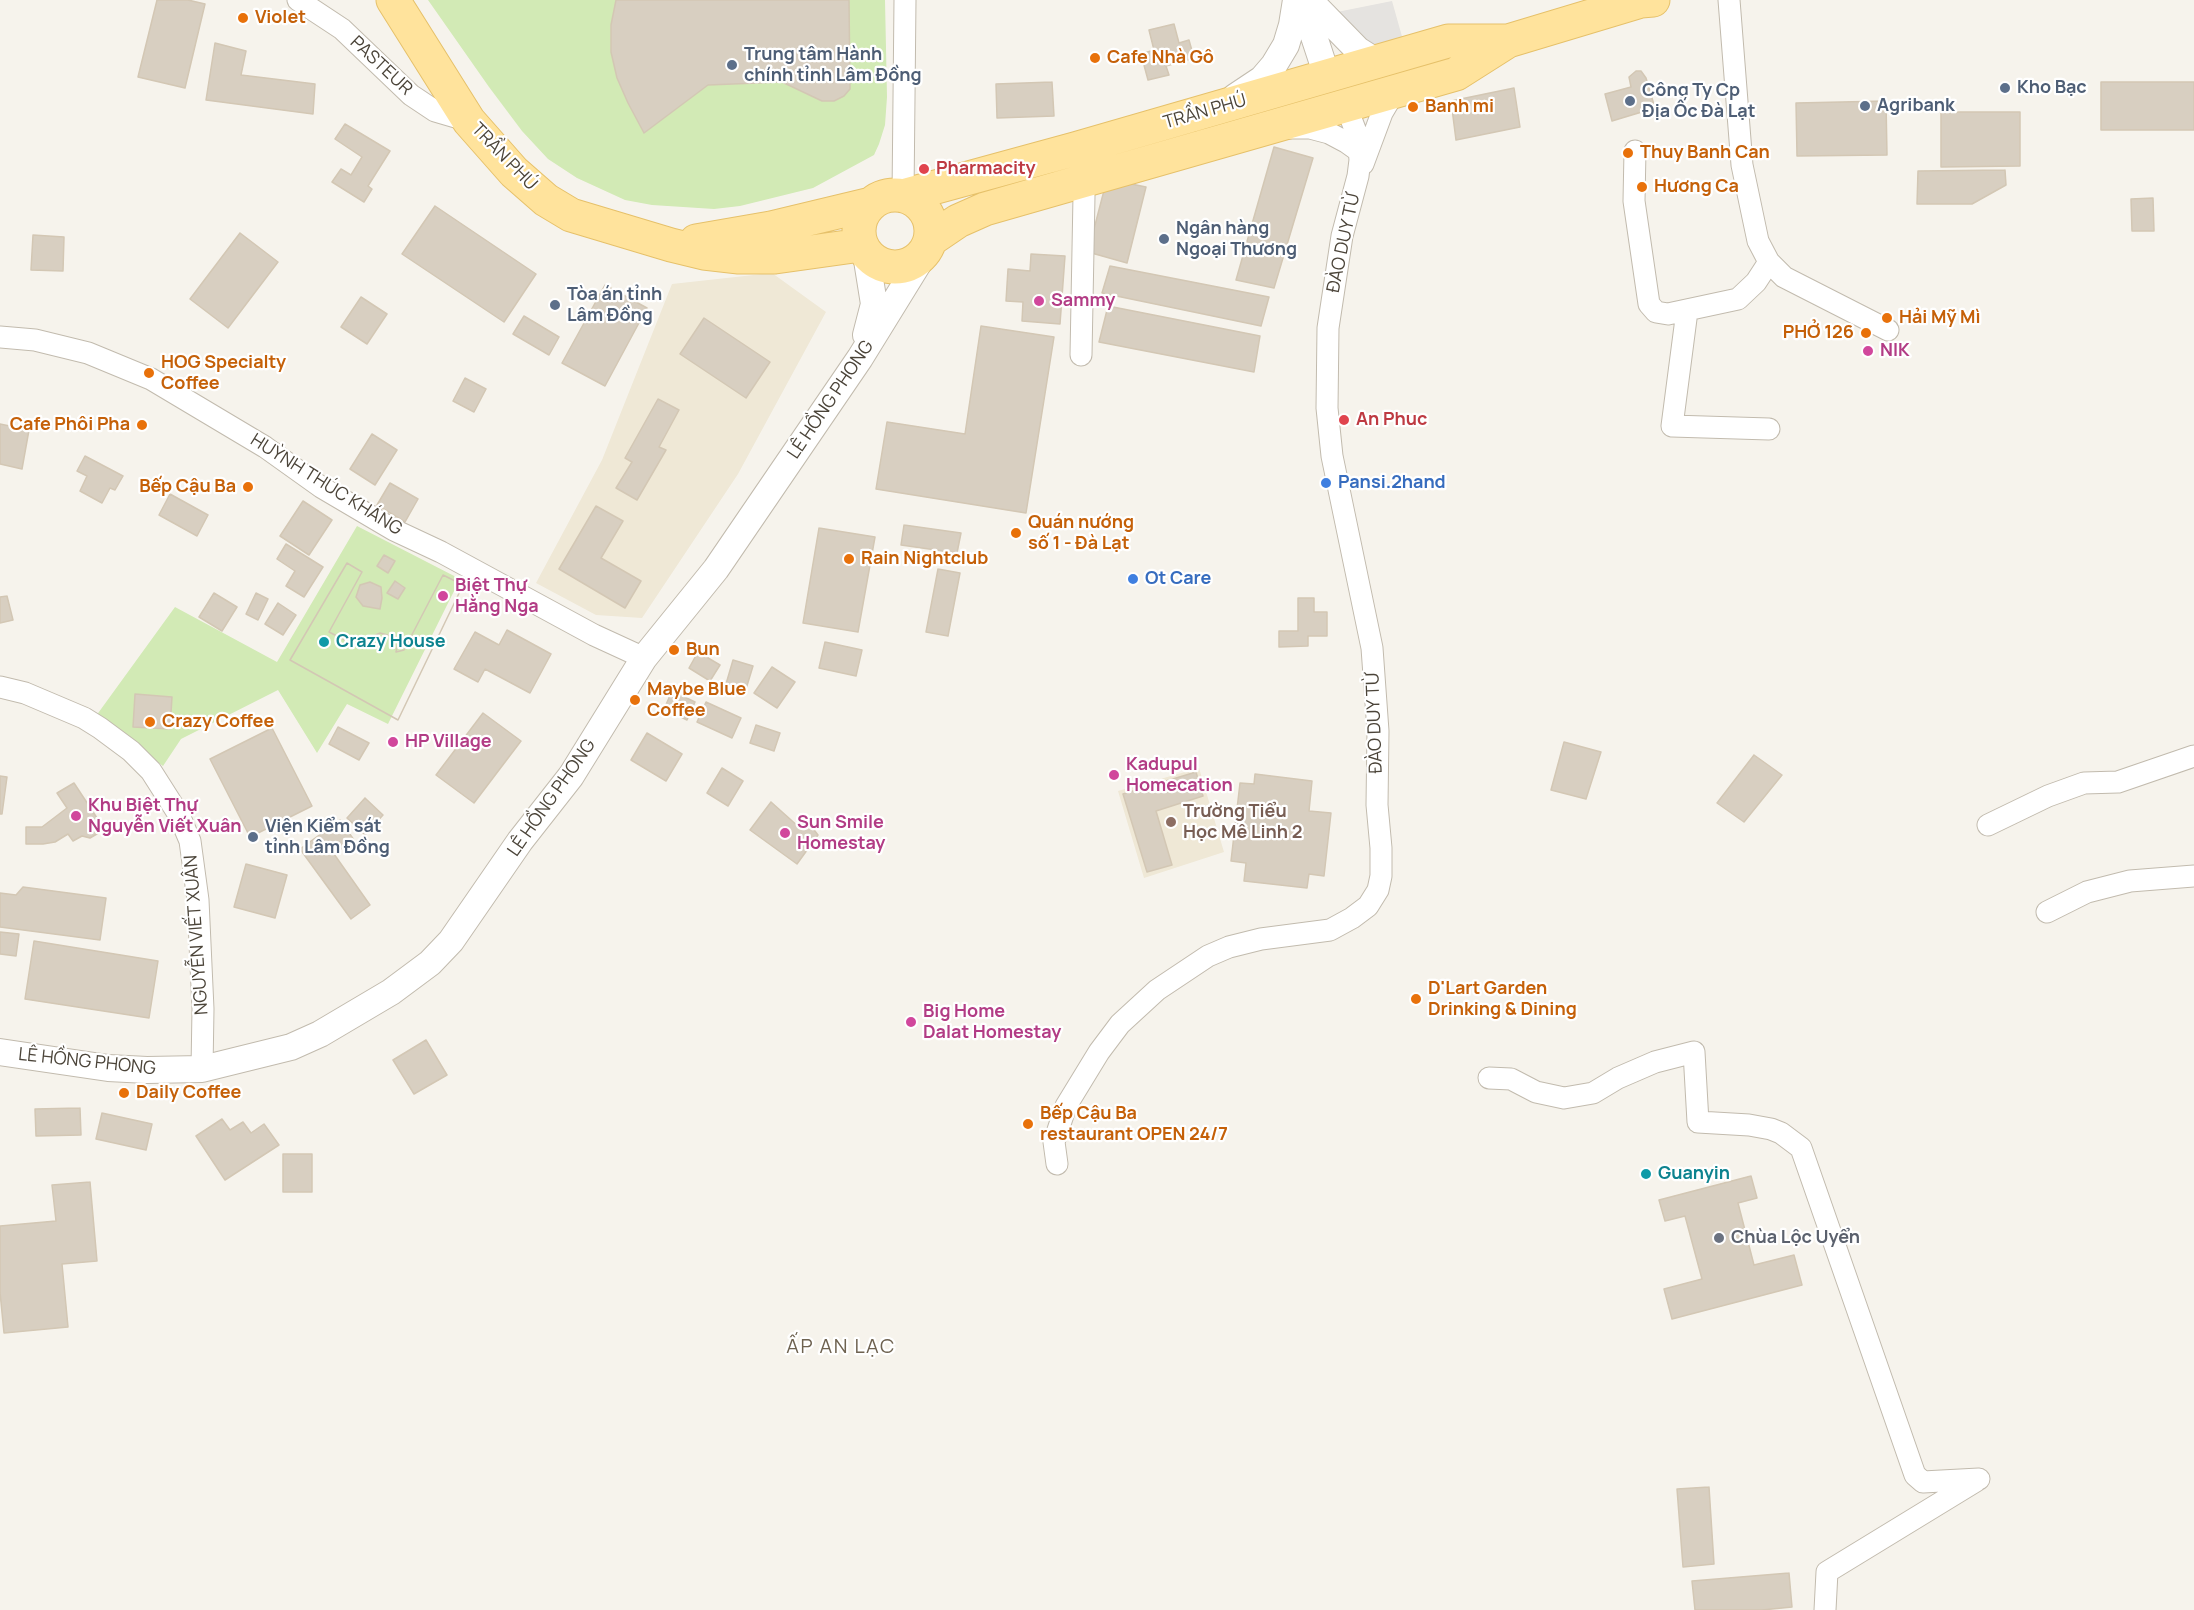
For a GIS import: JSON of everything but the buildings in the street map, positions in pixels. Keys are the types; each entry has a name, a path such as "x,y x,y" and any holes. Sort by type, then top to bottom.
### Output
{"main road":[{"name":"TRẦN PHÚ","path":"393,0 469,121 514,172 546,200 571,215 704,253 739,257 775,257 864,249"},
{"name":"TRẦN PHÚ","path":"928,245 958,221 985,209 1456,74 1508,41 1641,1 1653,0"},
{"name":"TRẦN PHÚ","path":"903,196 1448,41 1508,41"},
{"path":"1327,76 1346,106"},
{"path":"891,195 903,196 914,200 928,217 931,228 928,245 918,259 908,265 885,266 875,261 864,249 858,234 859,222 871,204 881,198 891,195"},
{"name":"TRẦN PHÚ","path":"671,245 771,228 871,204"}],"street":[{"name":"PASTEUR","path":"298,0 342,29 411,95 435,111 469,121"},
{"path":"903,196 905,0"},
{"path":"1211,110 1244,92 1262,79 1274,65 1286,45 1296,0"},
{"path":"1302,0 1327,76"},
{"path":"1309,0 1358,50 1377,62"},
{"path":"1729,0 1743,165 1758,241 1769,262 1784,277 1888,330"},
{"path":"1358,176 1382,113 1395,91"},
{"name":"ĐÀO DUY TỪ","path":"1057,1164 1054,1142 1066,1106 1099,1052 1120,1024 1157,990 1208,956 1228,947 1261,939 1330,930 1368,906 1378,890 1381,848 1377,806 1378,731 1372,648 1332,456 1327,408 1328,328 1342,236 1358,176 1360,152 1354,122 1346,106"},
{"path":"1268,128 1310,128 1329,133 1360,152"},
{"path":"1635,151 1634,201 1649,304 1656,312 1668,314 1687,311 1738,299 1756,282 1769,262"},
{"path":"1081,182 1084,196 1081,355"},
{"name":"LÊ HỒNG PHONG","path":"0,1052 108,1068 202,1069 291,1047 320,1034 391,992 430,963 451,941 520,841 571,776 644,658 716,569 860,358 928,245"},
{"path":"860,358 873,304 864,249"},
{"path":"1687,311 1672,426 1768,429"},
{"name":"HUỲNH THÚC KHÁNG","path":"0,337 35,340 88,353 151,379 265,447 321,487 394,530 441,552 594,635 644,658"},
{"name":"NGUYỄN VIẾT XUÂN","path":"0,687 25,693 84,718 100,728 131,751 151,771 179,815 190,841 198,900 203,1009 202,1069"},
{"path":"1988,825 2048,796 2084,783 2118,782 2194,756"},
{"path":"2047,912 2087,892 2130,881 2194,876"},
{"path":"1489,1078 1511,1079 1536,1092 1564,1098 1593,1093 1618,1078 1655,1062 1694,1052 1698,1122 1749,1125 1771,1129 1781,1133 1801,1148 1915,1475 1923,1482 1979,1479 1827,1572 1825,1610"}],"shaded area":[{"path":"1392,1 1403,40 1369,48 1332,13"},
{"path":"772,273 826,312 738,474 642,618 596,615 536,583 602,460 672,284"},
{"name":"Trường Tiểu Học Mê Linh 2","path":"1199,768 1224,852 1144,878 1118,791"}],"green space":[{"path":"428,0 885,0 887,97 885,125 874,155 813,188 740,206 714,209 652,205 625,200 577,178 548,159 522,131"},
{"path":"357,526 460,579 388,724 347,704 317,753 278,690 181,739 163,766 96,716 175,607 277,662"}],"place":[{"name":"Violet","path":"243,18"},
{"name":"Cafe Nhà Gô","path":"1095,58"},
{"name":"Trung tâm Hành chính tỉnh Lâm Đồng","path":"732,65"},
{"name":"Kho Bạc","path":"2005,88"},
{"name":"Công Ty Cp Địa Ốc Đà Lạt","path":"1630,101"},
{"name":"Agribank","path":"1865,106"},
{"name":"Banh mi","path":"1413,107"},
{"name":"Thuy Banh Can","path":"1628,153"},
{"name":"Pharmacity","path":"924,169"},
{"name":"Hương Ca","path":"1642,187"},
{"name":"Ngân hàng Ngoại Thương","path":"1164,239"},
{"name":"Sammy","path":"1039,301"},
{"name":"Tòa án tỉnh Lâm Đồng","path":"555,305"},
{"name":"Hải Mỹ Mì","path":"1887,318"},
{"name":"PHỞ 126","path":"1866,333"},
{"name":"NIK","path":"1868,351"},
{"name":"HOG Specialty Coffee","path":"149,373"},
{"name":"An Phuc","path":"1344,420"},
{"name":"Cafe Phôi Pha","path":"142,425"},
{"name":"Pansi.2hand","path":"1326,483"},
{"name":"Bếp Cậu Ba","path":"248,487"},
{"name":"Quán nướng số 1 - Đà Lạt","path":"1016,533"},
{"name":"Rain Nightclub","path":"849,559"},
{"name":"Ot Care","path":"1133,579"},
{"name":"Biệt Thự Hằng Nga","path":"443,596"},
{"name":"Crazy House","path":"324,642"},
{"name":"Bun","path":"674,650"},
{"name":"Maybe Blue Coffee","path":"635,700"},
{"name":"Crazy Coffee","path":"150,722"},
{"name":"HP Village","path":"393,742"},
{"name":"Kadupul Homecation","path":"1114,775"},
{"name":"Khu Biệt Thự Nguyễn Viết Xuân","path":"76,816"},
{"name":"Trường Tiểu Học Mê Linh 2","path":"1171,822"},
{"name":"Sun Smile Homestay","path":"785,833"},
{"name":"Viện Kiểm sát tỉnh Lâm Đồng","path":"253,837"},
{"name":"D'Lart Garden Drinking & Dining","path":"1416,999"},
{"name":"Big Home Dalat Homestay","path":"911,1022"},
{"name":"Daily Coffee","path":"124,1093"},
{"name":"Bếp Cậu Ba restaurant OPEN 24/7","path":"1028,1124"},
{"name":"Guanyin","path":"1646,1174"},
{"name":"Chùa Lộc Uyển","path":"1719,1238"}],"district":[{"name":"ẤP AN LẠC","path":"841,1347"}]}
